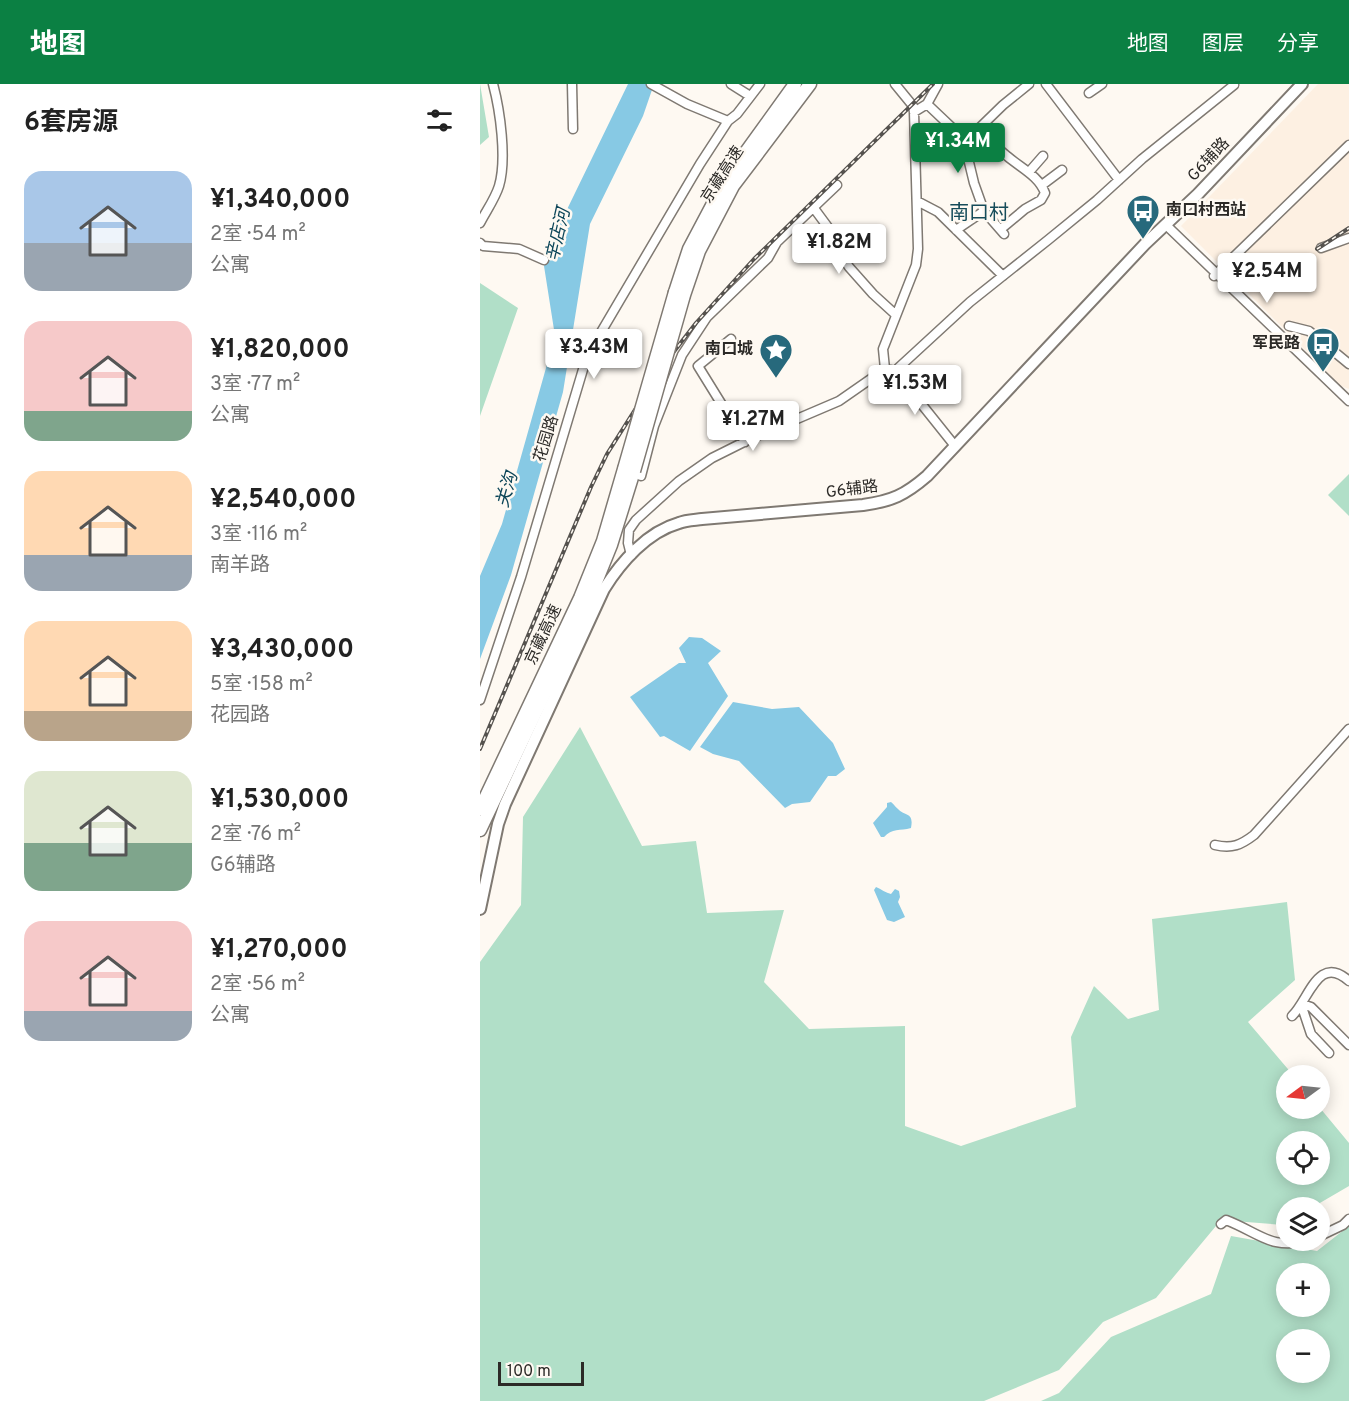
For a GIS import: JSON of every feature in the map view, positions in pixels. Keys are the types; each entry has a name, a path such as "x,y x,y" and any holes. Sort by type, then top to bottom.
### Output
{"highway":[{"name":"京藏高速","path":"680,294 689,249 725,181 795,84"},
{"name":"京藏高速","path":"680,294 699,251 733,186 810,84"},
{"path":"480,830 588,602 611,545 633,472 680,294"},
{"name":"京藏高速","path":"480,809 580,598 633,472"}],"main road":[{"name":"G6辅路","path":"480,909 483,882 498,824 512,787 604,589 613,574 631,555 657,534 678,523 863,505 894,499 915,487 1302,84"}],"street":[{"path":"480,223 499,187 502,170 498,106 493,84"},
{"path":"572,84 573,129"},
{"path":"651,84 687,104 728,121"},
{"path":"731,84 750,96"},
{"name":"花园路","path":"480,700 521,577 587,356 700,164 728,121 737,114 760,84"},
{"path":"885,369 883,349 916,266 914,112 913,106 895,84"},
{"path":"914,112 927,104 938,84"},
{"path":"966,141 1003,105 1029,84"},
{"path":"1046,84 1119,180"},
{"path":"1089,93 1102,84"},
{"path":"895,371 970,302 1231,85"},
{"path":"927,104 966,141 974,183 984,211 1003,231 1025,209 1041,200 1045,193 1042,185 1029,172 978,130"},
{"path":"1215,275 1349,145"},
{"path":"1029,172 1043,156"},
{"path":"1042,185 1062,170"},
{"path":"633,472 682,355 707,317 768,258 777,242 837,185"},
{"path":"916,201 938,212 1003,276"},
{"path":"813,207 830,230 832,240 849,267 896,315"},
{"path":"956,230 984,211"},
{"path":"1166,225 1215,275 1349,401"},
{"path":"1321,248 1349,238"},
{"path":"480,243 483,246 519,249 544,260"},
{"path":"1290,326 1309,331 1349,364"},
{"path":"731,339 698,366 745,442"},
{"path":"631,555 628,543 629,530 636,520 679,481 712,458 839,401 885,369 895,371 955,446"},
{"path":"1215,845 1228,848 1243,844 1254,835 1349,729"},
{"path":"1292,1016 1301,1006 1317,979 1326,973 1341,975 1349,981"},
{"path":"1301,1006 1311,1007 1349,1045"},
{"path":"1301,1006 1311,1034 1329,1053"},
{"path":"1330,1231 1343,1225 1349,1219"},
{"path":"1221,1224 1226,1221 1243,1227 1276,1244"}],"shaded area":[{"path":"1318,84 1349,84 1349,389 1341,386 1181,226"}],"green space":[{"path":"480,84 489,137 480,145"},
{"path":"480,283 518,308 480,416"},
{"path":"1349,474 1349,516 1328,495"},
{"path":"580,727 642,846 696,841 707,913 784,910 764,982 809,1029 905,1026 905,1126 961,1146 1076,1107 1071,1037 1094,986 1128,1019 1159,1010 1152,919 1287,902 1295,980 1248,1022 1285,1065 1276,1065 1276,1119 1329,1119 1349,1143 1349,1186 1330,1197 1276,1197 1276,1224 1221,1220 1156,1298 1103,1322 1059,1370 984,1401 480,1401 480,962 521,905 523,817"},
{"path":"1349,1226 1349,1401 1041,1401 1059,1393 1111,1337 1211,1294 1231,1236 1276,1244 1276,1251 1330,1251 1330,1241"}],"water":[{"name":"辛店河","path":"628,84 654,84 643,116 590,224 563,392 511,575 480,659 480,576 502,524 555,336 544,266 557,230"},
{"path":"689,637 702,638 721,651 708,663 728,696 690,751 664,736 660,737 630,697 679,663 686,663 679,648"},
{"path":"733,702 772,709 799,707 833,743 845,769 836,776 828,776 810,802 792,804 785,808 739,761 713,754 700,747"},
{"path":"891,802 910,817 911,828 893,831 881,837 873,823 887,807 887,803"},
{"path":"876,887 891,894 895,889 899,891 898,902 905,917 894,922 887,920 874,890"}],"railway":[{"path":"480,749 591,487 607,454 662,367 696,323 754,259 933,84"},
{"path":"1317,249 1349,228"}],"place":[{"name":"南口村西站","path":"1143,240"},
{"name":"军民路","path":"1323,373"},
{"name":"南口城","path":"776,379"}],"district":[{"name":"南口村","path":"979,214"}],"water label":[{"name":"关沟","path":"508,490"}]}
